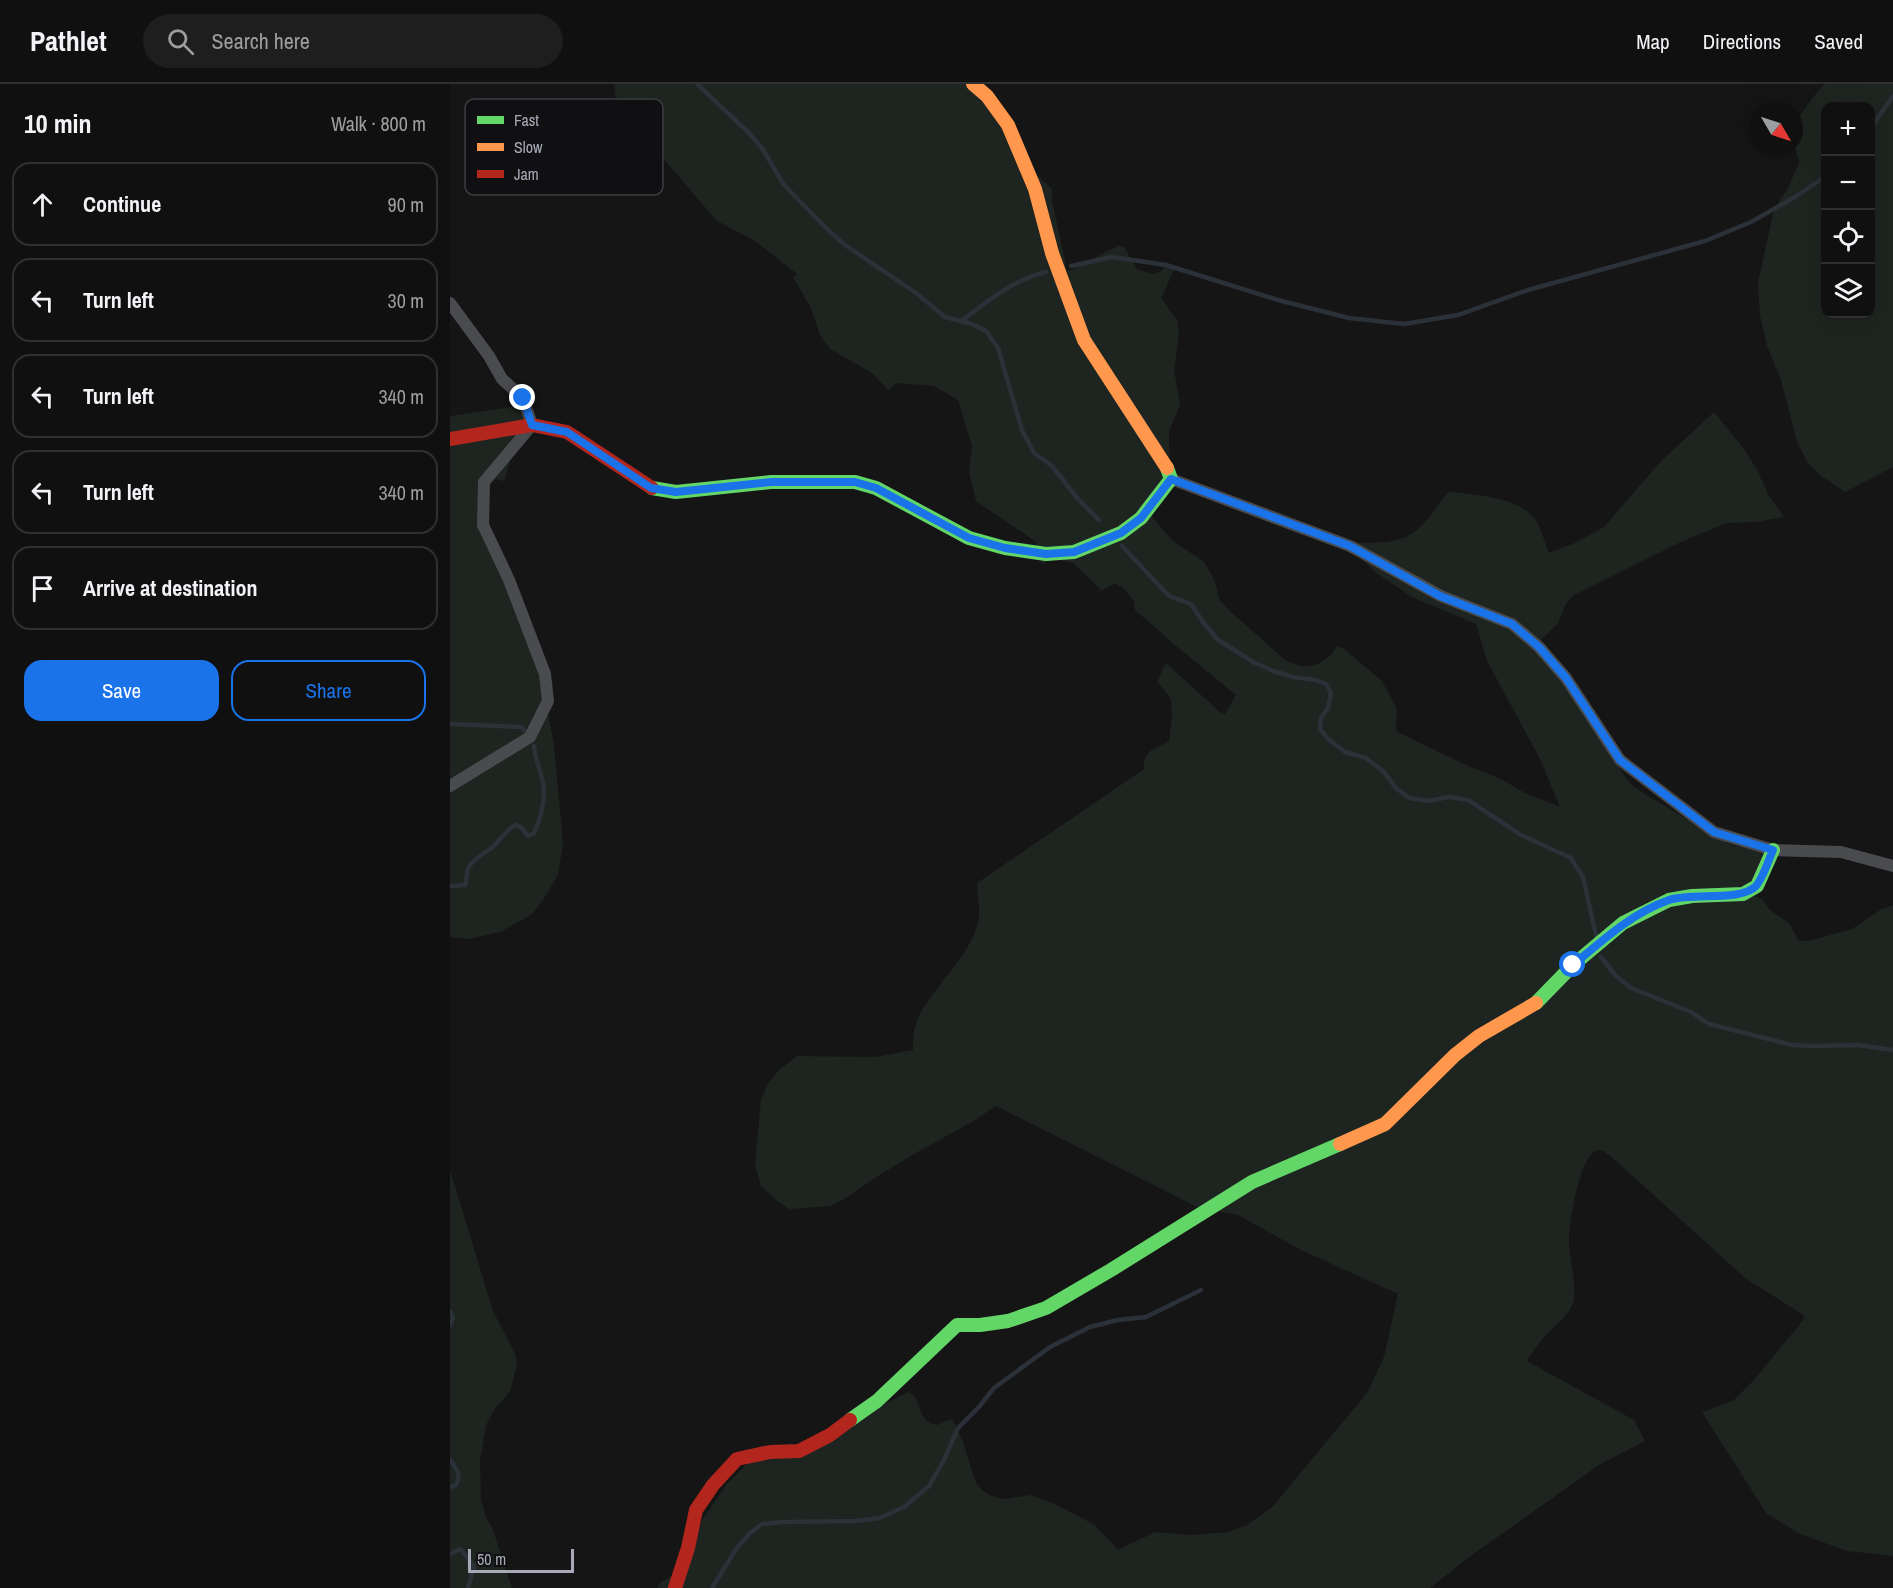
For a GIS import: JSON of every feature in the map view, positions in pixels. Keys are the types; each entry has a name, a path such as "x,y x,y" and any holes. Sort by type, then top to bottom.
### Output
{"street":[{"path":"972,84 987,96 1008,125 1035,189 1052,253 1084,340 1168,469 1171,479"},
{"path":"450,303 489,356 502,379 523,398 532,425"},
{"path":"450,439 532,425 567,432 651,488 676,492 771,482 855,482 876,488 969,538 1005,548 1046,554 1074,552 1121,533 1141,518 1171,479"},
{"path":"450,786 530,737 548,701 545,674 509,580 483,525 484,482 532,425"},
{"path":"1171,479 1350,546 1440,596 1512,624 1539,647 1566,678 1620,760 1714,832 1773,850 1841,852 1893,866"},
{"path":"675,1588 688,1548 696,1510 713,1485 737,1459 770,1452 799,1451 830,1435 877,1401 957,1325 1008,1321 1046,1308 1252,1182 1385,1124 1455,1055 1479,1036 1537,1002 1573,965 1623,923 1669,900 1692,896 1743,894 1757,886 1773,850"}],"shaded area":[{"path":"614,84 981,84 1037,175 1052,189 1052,200 1067,271 1119,245 1124,247 1137,269 1152,274 1160,272 1166,266 1175,268 1161,298 1177,320 1179,334 1174,370 1180,405 1169,431 1170,480 1157,500 1152,517 1172,540 1204,562 1215,581 1219,599 1284,659 1299,665 1314,665 1326,659 1337,646 1344,649 1382,681 1397,709 1396,730 1398,732 1468,766 1501,779 1525,793 1560,807 1540,759 1487,661 1476,624 1412,597 1375,572 1348,543 1386,542 1408,536 1425,522 1449,491 1510,502 1530,513 1537,522 1549,553 1575,543 1604,527 1661,461 1714,412 1744,449 1769,496 1784,517 1756,522 1727,523 1683,541 1574,595 1566,604 1558,623 1539,642 1541,653 1635,788 1725,842 1768,853 1754,896 1762,899 1770,910 1789,923 1799,941 1809,941 1852,929 1880,910 1893,905 1893,1556 1847,1551 1800,1534 1766,1513 1702,1412 1734,1400 1753,1381 1804,1319 1803,1315 1745,1278 1615,1160 1599,1150 1592,1153 1586,1162 1573,1205 1569,1239 1574,1284 1572,1305 1527,1361 1634,1420 1645,1441 1599,1465 1472,1555 1430,1588 657,1588 661,1582 677,1573 703,1519 726,1485 756,1455 800,1447 908,1392 916,1399 925,1419 937,1425 953,1420 962,1439 976,1483 982,1490 989,1495 1003,1499 1031,1495 1057,1505 1095,1525 1118,1550 1155,1532 1190,1535 1228,1532 1247,1525 1273,1506 1367,1393 1384,1357 1398,1294 1301,1250 1238,1215 1197,1207 996,1106 831,1206 789,1209 761,1186 755,1165 761,1099 768,1084 778,1071 797,1056 875,1057 913,1050 914,1030 920,1013 960,958 976,930 979,916 977,883 1144,769 1144,762 1148,754 1169,741 1172,716 1171,699 1157,681 1166,663 1220,712 1225,714 1236,695 1135,610 1134,601 1125,590 1115,583 1102,591 1073,563 1055,559 1042,564 1036,542 976,501 969,472 972,446 958,400 934,386 897,383 888,390 872,373 830,349 820,335 811,308 793,277 797,274 755,241 717,221 663,158 663,99 617,99"},
{"path":"1824,84 1893,84 1893,467 1845,492 1820,475 1808,463 1797,442 1781,380 1767,346 1760,316 1758,283 1774,209 1788,188 1799,163 1797,156 1803,156 1803,111"},
{"path":"511,407 526,409 504,481 487,478 477,506 480,525 527,627 545,695 554,746 563,843 558,875 531,915 500,932 469,939 450,937 450,416"},
{"path":"450,1170 493,1311 515,1354 517,1364 510,1392 495,1408 486,1425 480,1461 481,1500 512,1588 450,1588"}],"waterway":[{"path":"697,84 748,132 762,148 784,185 845,245 916,293 945,317 972,324 986,331 998,348 1022,430 1034,453 1052,466 1078,499 1099,520"},
{"path":"1875,122 1893,96"},
{"path":"1071,266 1112,257 1166,265 1278,300 1349,318 1404,324 1458,315 1528,290 1705,241 1751,222 1821,179"},
{"path":"961,321 1012,286 1046,272"},
{"path":"1122,546 1169,596 1191,604 1217,639 1253,662 1273,671 1326,684 1331,693 1328,708 1321,718 1320,729 1328,739 1345,752 1366,758 1383,771 1396,788 1409,798 1428,801 1449,797 1468,800 1521,835 1571,858 1583,877 1597,940"},
{"path":"450,724 521,727 526,732"},
{"path":"450,886 465,885 471,864 515,825 521,827 528,836 534,833 544,799 542,778 534,746"},
{"path":"1601,957 1615,975 1631,988 1691,1012 1709,1024 1792,1045 1857,1045 1893,1050"},
{"path":"712,1588 736,1549 750,1533 762,1524 856,1521 880,1518 904,1507 929,1486 958,1428 994,1388 1050,1347 1090,1327 1118,1320 1146,1317 1201,1290"},
{"path":"450,1311 453,1318 450,1325"},
{"path":"450,1460 458,1475 456,1485 450,1487"},
{"path":"450,1554 460,1549 474,1566 468,1588"}],"traffic: fast":[{"path":"652,488 676,492 771,482 855,482 876,488 969,538 1005,548 1046,554 1074,552 1121,533 1141,518 1171,479 1167,468"},
{"path":"1536,1003 1573,965 1623,923 1669,900 1692,896 1743,894 1757,886 1773,850"},
{"path":"850,1420 877,1401 957,1325 1008,1321 1046,1308 1252,1182 1340,1144"}],"traffic: slow":[{"path":"973,84 987,96 1008,125 1035,189 1052,253 1084,340 1167,468"},
{"path":"1340,1144 1385,1124 1455,1055 1479,1036 1536,1003"}],"traffic: jam":[{"path":"450,439 532,425 567,432 652,488"},
{"path":"675,1588 688,1548 696,1510 713,1485 737,1459 770,1452 799,1451 830,1435 850,1420"}],"route":[{"path":"523,398 532,425 567,432 651,488 676,492 771,482 855,482 876,488 969,538 1005,548 1046,554 1074,552 1121,533 1141,518 1171,479 1350,546 1440,596 1512,624 1539,647 1566,678 1620,760 1714,832 1773,850 1757,886 1743,894 1692,896 1669,900 1623,923 1573,965"}]}
